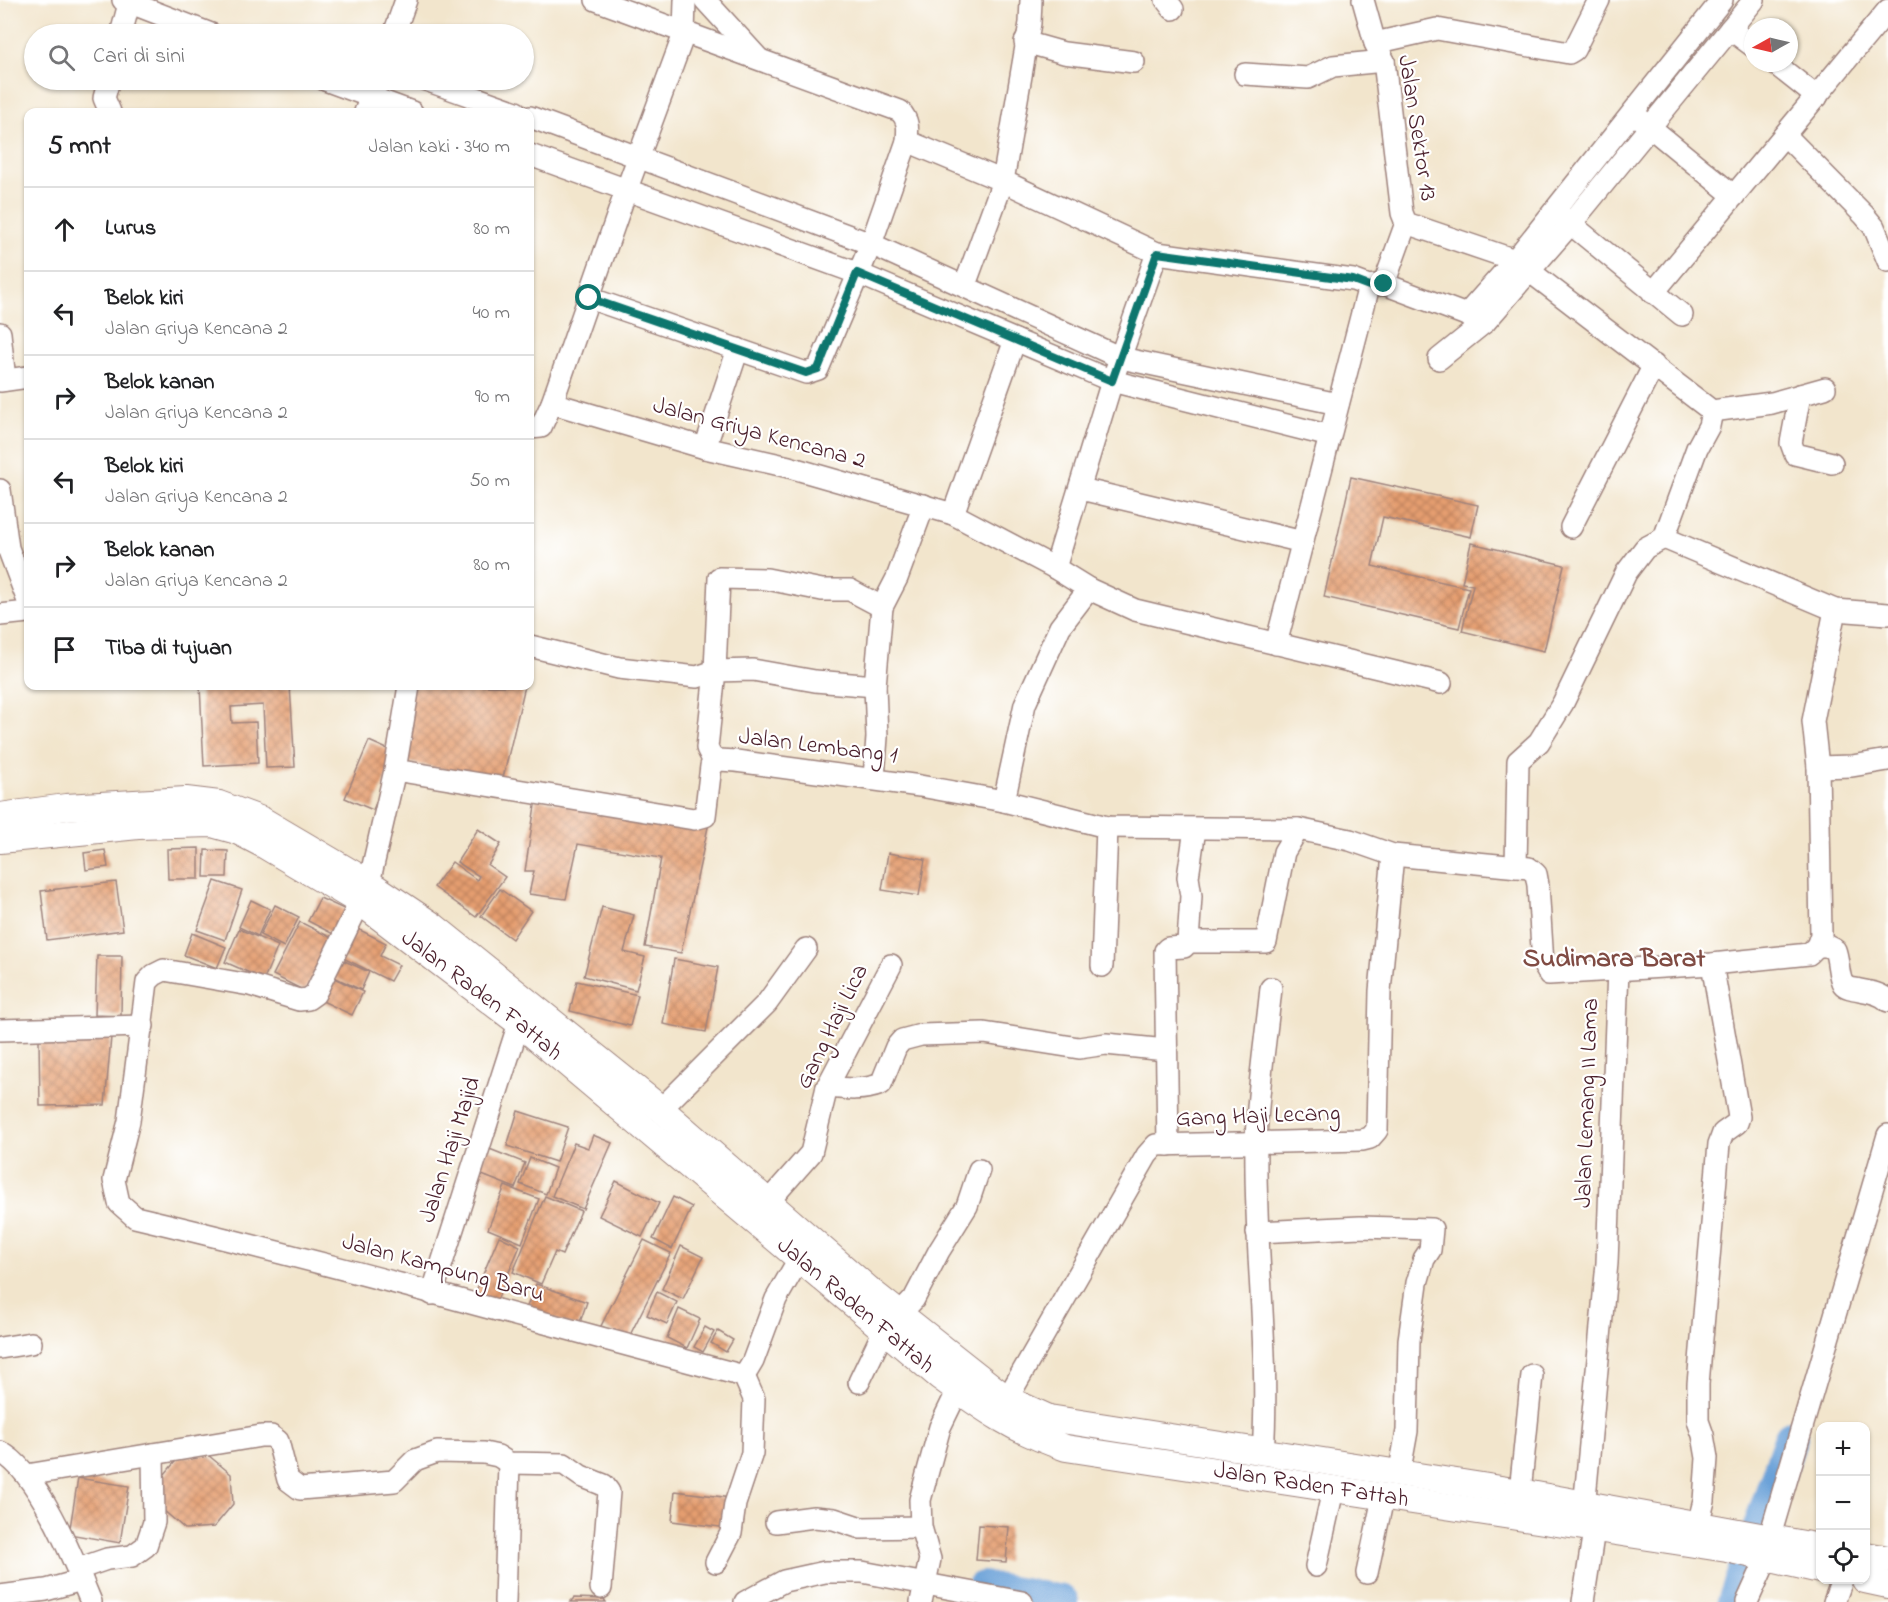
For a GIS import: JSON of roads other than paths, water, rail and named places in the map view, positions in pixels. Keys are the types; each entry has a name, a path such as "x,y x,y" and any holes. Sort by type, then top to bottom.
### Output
{"main road":[{"name":"Jalan Raden Fattah","path":"0,816 212,824 237,831 432,926 661,1109 767,1203 892,1322 958,1390 1003,1422 1035,1438 1066,1448 1383,1498 1587,1520 1729,1540 1765,1547 1816,1568"},
{"name":"Jalan Raden Fattah","path":"0,840 68,819"},
{"name":"Jalan Raden Fattah","path":"364,892 799,1259 1007,1400 1049,1418 1263,1454 1520,1492 1587,1520 1698,1524 1729,1540"},
{"name":"Jalan Raden Fattah","path":"1765,1547 1816,1546"},
{"path":"1870,1556 1888,1559"},
{"path":"1870,1581 1888,1584"}],"street":[{"path":"398,24 406,0"},
{"path":"589,298 806,373 813,372 818,369 871,244 907,141 908,123 900,111 596,0"},
{"path":"534,428 542,427 552,403 684,34 685,0"},
{"path":"705,0 762,62"},
{"path":"965,285 1003,181 1031,0"},
{"name":"Jalan Sektor 13","path":"1363,0 1379,52 1402,213 1406,223 1521,265 1712,411"},
{"path":"1245,74 1308,78 1333,66 1379,52 1437,29 1569,52 1574,50 1599,0"},
{"path":"1521,265 1554,209 1722,0"},
{"path":"1439,359 1521,265 1570,224 1754,0"},
{"path":"123,24 128,1 186,24"},
{"path":"1653,292 1888,10"},
{"path":"1730,28 1744,39"},
{"path":"1025,42 1064,53 1134,62"},
{"path":"1785,72 1817,97"},
{"path":"106,90 104,99 108,108"},
{"path":"353,90 401,108"},
{"path":"454,90 505,108"},
{"path":"1632,112 1734,196"},
{"path":"534,118 871,244 1121,358 1338,404"},
{"path":"1785,135 1874,227 1888,261"},
{"path":"907,141 1003,181 1157,253 1353,280 1377,285 1475,319"},
{"path":"534,156 857,273 956,312 1112,381 1330,436"},
{"path":"1554,209 1682,315"},
{"path":"1276,644 1338,404 1377,285 1406,223"},
{"path":"1056,568 1112,381 1157,253"},
{"path":"0,333 3,380 24,377"},
{"path":"952,514 1015,340"},
{"path":"705,448 738,348"},
{"path":"1571,527 1654,365"},
{"path":"1618,969 1550,974 1546,972 1543,964 1536,874 1529,868 1516,867 1518,761 1539,742 1563,703 1631,566 1645,548 1664,538 1697,448 1709,426 1712,411 1772,402 1825,388"},
{"path":"1800,395 1791,443 1792,450 1795,454 1832,463"},
{"name":"Jalan Griya Kencana 2","path":"552,403 705,448 789,467 952,514 1056,568 1089,589 1135,610 1441,683"},
{"path":"1081,489 1303,542"},
{"path":"0,490 8,548 24,591"},
{"path":"874,778 877,737 875,686 882,607 897,578 924,505"},
{"path":"1664,538 1836,610 1888,614"},
{"path":"714,762 707,748 715,671 719,578 767,579 822,590 850,590 882,607"},
{"path":"1004,801 1025,704 1060,627 1089,589"},
{"path":"1836,610 1813,721 1818,767 1821,935 1817,946 1827,946 1836,950 1842,982 1846,987 1872,991 1888,1001"},
{"path":"0,615 24,612"},
{"path":"534,647 619,668 697,677 715,671 753,670 815,681 875,686"},
{"path":"0,1030 143,1026 147,982 164,970 250,985 299,1000 308,999 315,994 364,892 395,770 408,690"},
{"path":"1818,767 1852,766 1888,760"},
{"name":"Jalan Lembang 1","path":"395,770 694,819 705,816 711,766 714,762 736,761 874,778 1004,801 1107,827 1298,828 1350,840 1393,855 1516,867"},
{"path":"1102,966 1107,827"},
{"path":"1168,1145 1165,951 1167,948 1184,946 1188,942 1266,942 1284,852 1298,828"},
{"path":"1188,942 1191,896 1188,877 1195,829"},
{"name":"Gang Haji Lecang","path":"1007,1400 1148,1155 1156,1146 1362,1140 1370,1138 1377,1130 1380,991 1393,855"},
{"name":"Jalan Lemang II Lama","path":"1583,1602 1587,1520 1607,1263 1618,969 1712,964 1809,954 1817,946"},
{"path":"661,1109 767,1002 806,949"},
{"path":"1698,1524 1704,1501 1707,1458 1698,1421 1698,1384 1719,1144 1723,1133 1737,1123 1739,1117 1712,964"},
{"name":"Gang Haji Lica","path":"767,1203 811,1153 827,1087 891,965"},
{"path":"1263,1454 1264,1321 1257,1232 1256,1142 1271,988"},
{"name":"Jalan Haji Majid","path":"432,1294 519,1023"},
{"name":"Jalan Kampung Baru","path":"143,1026 129,1121 114,1180 115,1194 125,1211 135,1217 298,1255 432,1294 744,1376"},
{"path":"827,1087 852,1090 871,1088 881,1084 896,1047 902,1040 921,1035 984,1033 1079,1048 1106,1044 1166,1050"},
{"path":"1747,1602 1887,1140"},
{"path":"859,1382 861,1358 914,1299 939,1251 968,1206 979,1170"},
{"path":"1257,1232 1360,1227 1432,1229 1430,1250 1424,1259 1417,1283 1410,1340 1407,1431 1400,1475"},
{"path":"716,1562 731,1533 735,1504 752,1453 754,1400 744,1376 776,1299 799,1259"},
{"path":"0,1348 31,1343"},
{"path":"1520,1492 1532,1375"},
{"path":"926,1581 920,1500 940,1427 958,1390"},
{"path":"27,1475 271,1436 278,1441 282,1449 288,1480 300,1489 394,1481 415,1460 438,1452 484,1453 498,1456 509,1463 564,1464 581,1476 604,1485 609,1492 601,1587"},
{"path":"0,1452 12,1458 27,1475 67,1544 92,1602"},
{"path":"0,1596 46,1590 107,1559 132,1556 146,1546 154,1522 153,1454"},
{"path":"505,1602 509,1463"},
{"path":"1316,1566 1332,1490"},
{"path":"1367,1573 1383,1498"},
{"path":"776,1522 814,1517 834,1519 861,1528 921,1527"},
{"path":"745,1602 784,1581 825,1572 862,1572 926,1581 1022,1602"},
{"path":"1834,1602 1841,1584"}],"waterway":[{"path":"1734,1602 1791,1437"},
{"path":"983,1588 1062,1602"}],"district":[{"name":"Sudimara Barat","path":"1614,959"}]}
